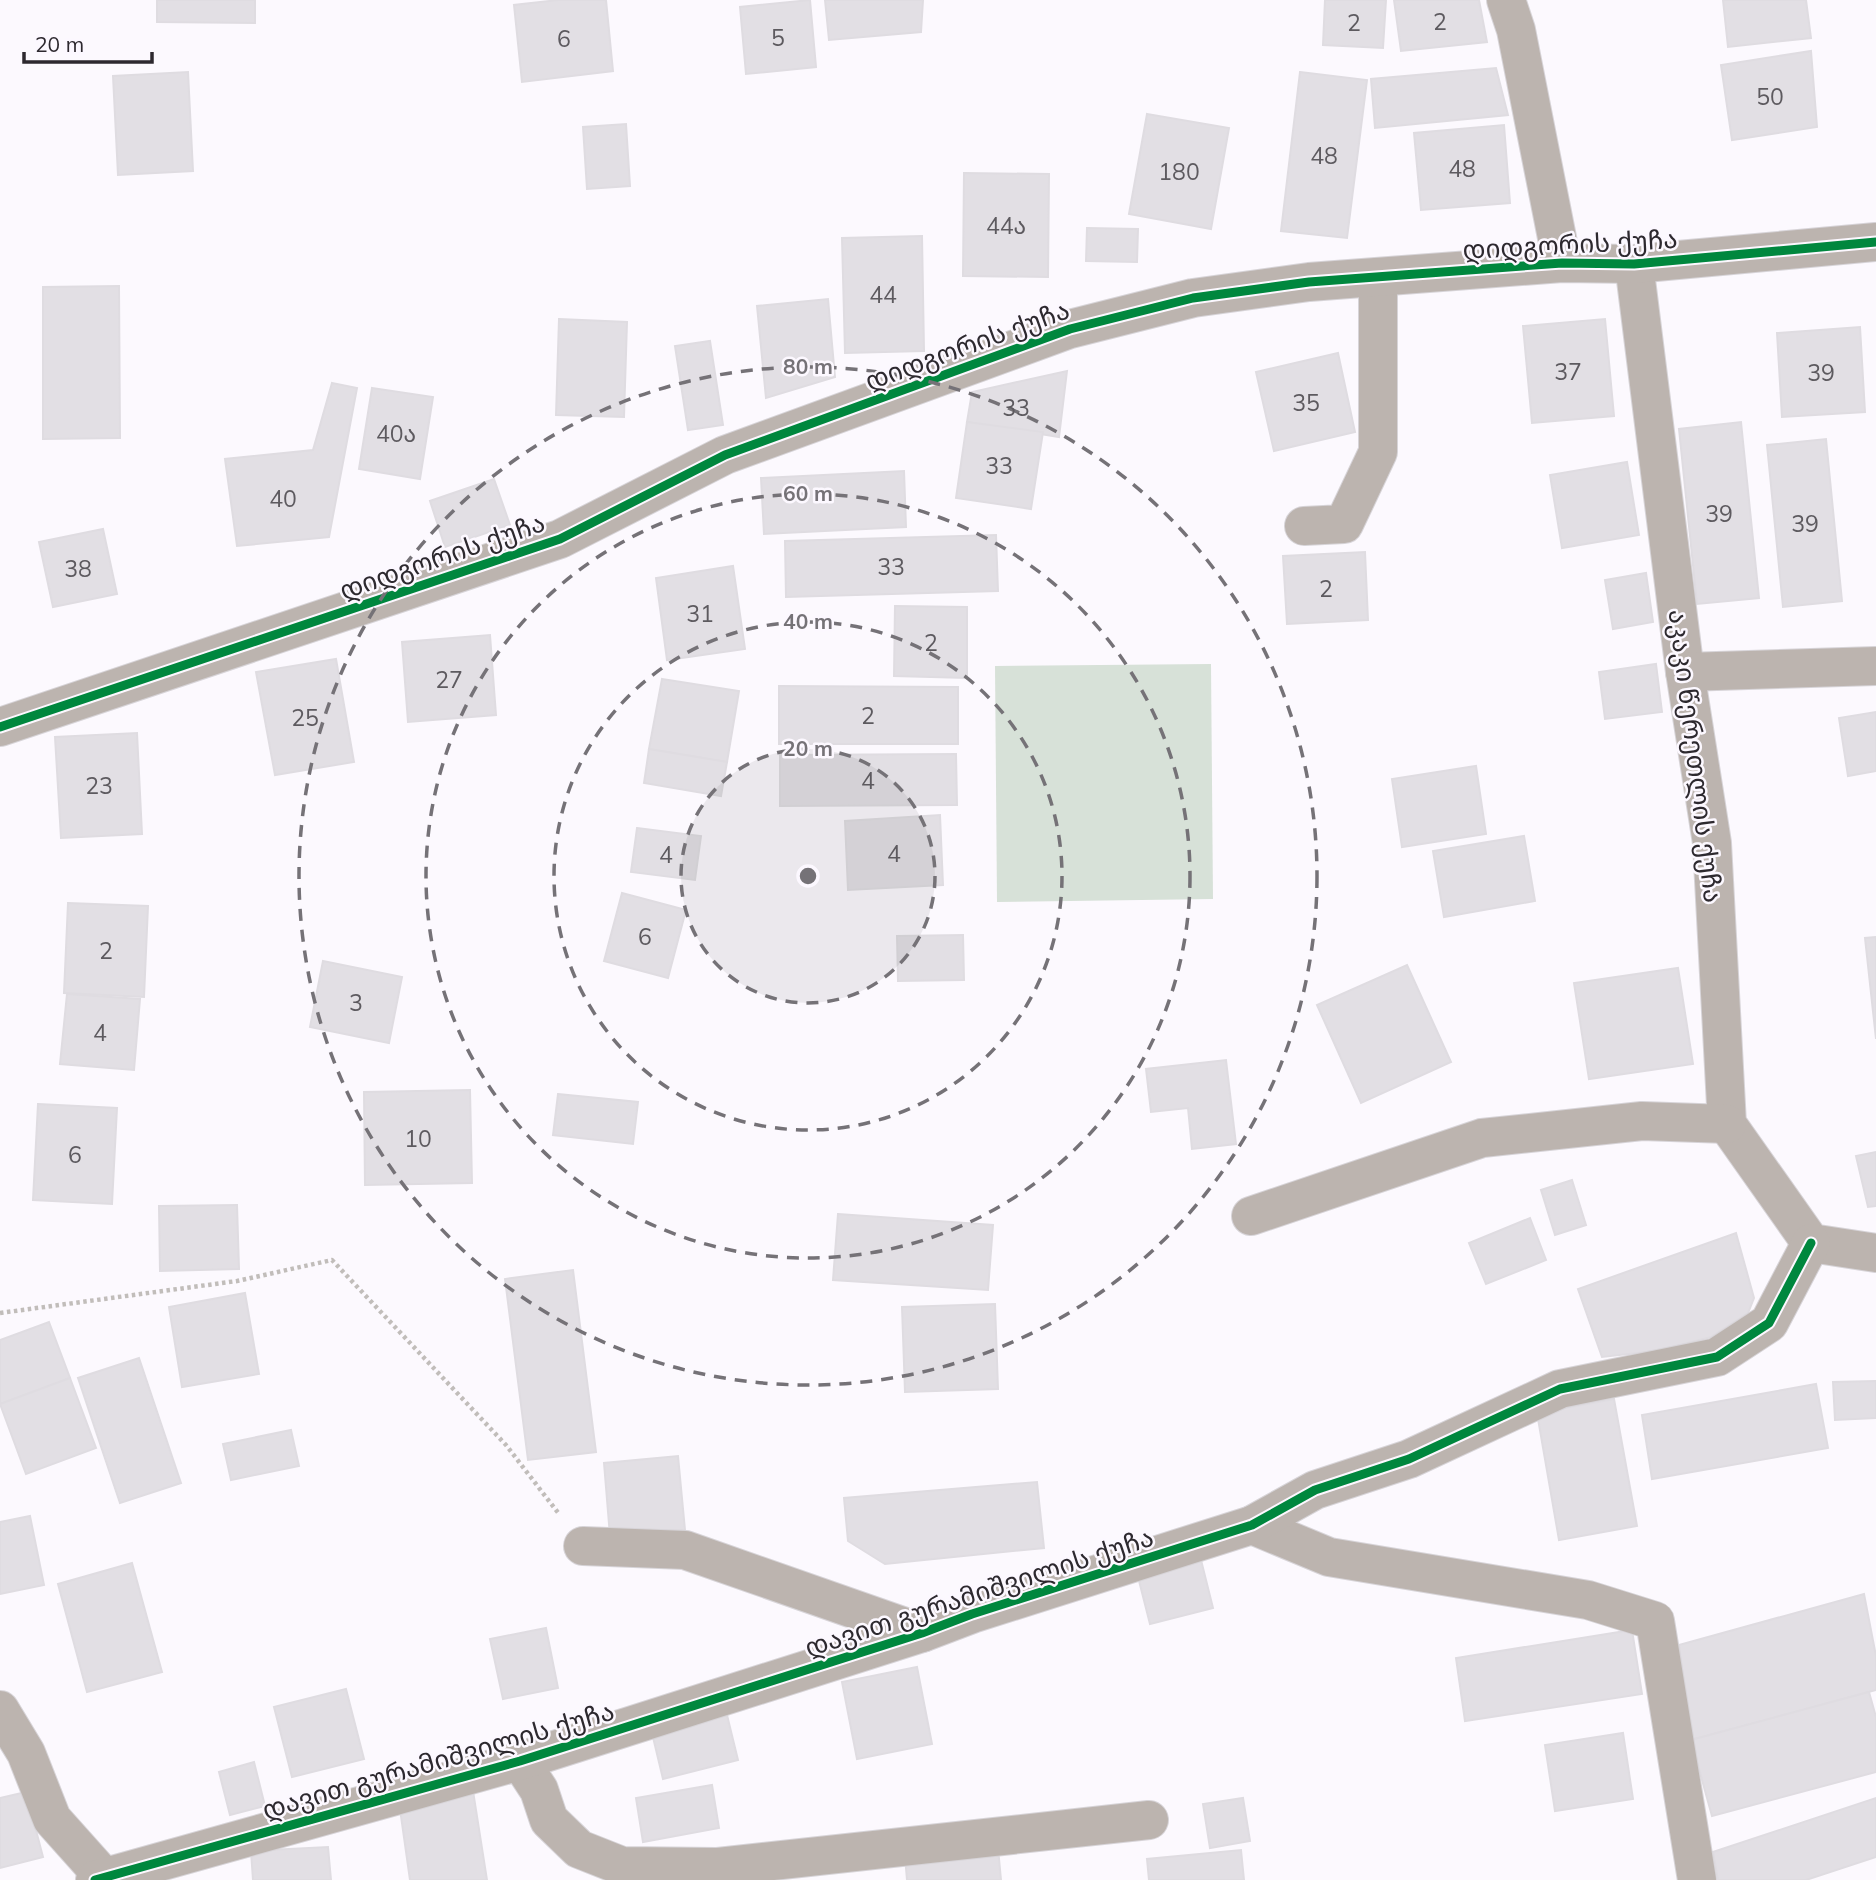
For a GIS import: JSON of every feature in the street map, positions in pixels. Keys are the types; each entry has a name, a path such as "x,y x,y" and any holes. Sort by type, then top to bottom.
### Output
{"street":[{"path":"1506,0 1516,30 1562,263"},
{"name":"დიდგორის ქუჩა","path":"0,727 560,539 725,455 1070,329 1193,299 1309,282 1562,263 1634,264 1876,243"},
{"name":"აკაკი წერეთლის ქუჩა","path":"1634,264 1685,672 1712,843 1727,1124"},
{"path":"1304,526 1344,524 1378,452 1378,278"},
{"path":"1685,672 1876,666"},
{"path":"1251,1216 1482,1138 1642,1121 1727,1124 1811,1243 1876,1253"},
{"name":"დავით გურამიშვილის ქუჩა","path":"99,1878 520,1761 922,1633 972,1614 1252,1525 1315,1490 1409,1459 1560,1389 1717,1357 1769,1323 1811,1243"},
{"path":"1252,1525 1329,1557 1588,1600 1655,1621 1697,1880"},
{"path":"583,1546 685,1550 922,1633"},
{"path":"0,1710 26,1753 52,1819 99,1878"},
{"path":"520,1761 539,1790 549,1820 579,1849 622,1866 718,1867 1149,1820"}],"path":[{"path":"0,1313 237,1281 332,1260 506,1445 583,1546"}],"shaded area":[{"path":"1211,664 1213,899 997,902 995,666"}],"building":[{"path":"157,0 255,0 255,23 157,22"},
{"path":"558,0 606,0 613,71 522,82 514,5"},
{"path":"810,0 816,67 746,74 740,7"},
{"path":"825,0 923,0 921,32 829,40"},
{"path":"1325,0 1386,0 1383,48 1323,45"},
{"path":"1394,0 1479,0 1487,42 1401,51"},
{"path":"1723,0 1806,0 1811,38 1728,47"},
{"path":"1811,51 1817,127 1732,140 1721,65"},
{"path":"1496,68 1508,115 1375,128 1371,79"},
{"path":"188,72 193,171 118,175 113,76"},
{"path":"1300,72 1367,80 1347,238 1281,231"},
{"path":"1147,114 1229,128 1211,229 1129,214"},
{"path":"626,124 630,186 587,189 583,127"},
{"path":"1504,125 1510,203 1421,210 1414,133"},
{"path":"964,173 1049,174 1048,277 963,276"},
{"path":"1087,228 1138,229 1137,262 1086,261"},
{"path":"922,236 924,351 845,353 842,238"},
{"path":"119,286 120,438 43,439 43,287"},
{"path":"828,299 835,377 766,398 757,306"},
{"path":"559,319 627,322 624,417 556,415"},
{"path":"1605,319 1614,416 1532,423 1523,326"},
{"path":"1860,327 1865,412 1782,417 1777,333"},
{"path":"710,341 723,425 688,430 675,346"},
{"path":"1338,353 1355,432 1274,451 1256,372"},
{"path":"1067,371 1059,437 967,422 972,392"},
{"path":"332,383 357,388 329,537 237,546 225,459 313,450"},
{"path":"372,388 433,397 420,479 359,469"},
{"path":"967,422 1043,432 1031,509 956,498"},
{"path":"1741,422 1759,598 1697,604 1679,429"},
{"path":"1826,439 1842,601 1783,607 1767,445"},
{"path":"1627,462 1639,535 1562,548 1550,475"},
{"path":"904,471 906,527 764,534 761,478"},
{"path":"494,479 510,525 445,547 430,501"},
{"path":"103,529 117,594 53,607 39,542"},
{"path":"996,535 998,591 786,597 785,541"},
{"path":"1365,552 1368,620 1287,624 1283,556"},
{"path":"733,566 745,649 667,660 656,578"},
{"path":"1646,573 1653,622 1613,629 1605,580"},
{"path":"895,606 967,607 967,678 894,676"},
{"path":"490,635 496,715 408,722 402,642"},
{"path":"336,659 354,762 275,775 256,672"},
{"path":"1656,664 1662,712 1605,719 1599,672"},
{"path":"662,679 739,691 727,762 649,749"},
{"path":"779,686 958,687 958,744 779,744"},
{"path":"1876,712 1876,771 1848,776 1839,718"},
{"path":"137,733 142,834 61,838 55,737"},
{"path":"649,749 727,762 721,796 644,783"},
{"path":"956,754 957,805 780,806 780,755"},
{"path":"1476,766 1486,834 1402,847 1392,779"},
{"path":"940,815 943,885 848,890 845,821"},
{"path":"637,828 701,836 695,880 631,872"},
{"path":"1524,836 1535,901 1444,917 1433,851"},
{"path":"622,893 686,910 668,978 604,961"},
{"path":"68,903 148,906 144,997 64,993"},
{"path":"963,935 964,980 898,981 897,936"},
{"path":"1876,937 1876,1039 1865,938"},
{"path":"323,961 402,977 389,1043 310,1027"},
{"path":"1407,965 1451,1062 1361,1103 1317,1005"},
{"path":"1678,968 1693,1064 1589,1079 1574,983"},
{"path":"67,994 140,999 134,1070 60,1064"},
{"path":"1226,1060 1236,1144 1192,1149 1188,1108 1151,1112 1146,1069"},
{"path":"470,1090 472,1183 365,1185 364,1092"},
{"path":"558,1094 638,1102 633,1144 553,1135"},
{"path":"38,1104 117,1108 112,1204 33,1200"},
{"path":"1876,1152 1876,1206 1868,1207 1856,1156"},
{"path":"1572,1180 1586,1225 1555,1235 1541,1190"},
{"path":"237,1205 239,1269 160,1271 159,1206"},
{"path":"838,1214 993,1225 988,1290 833,1280"},
{"path":"1530,1218 1546,1260 1486,1284 1469,1243"},
{"path":"1736,1233 1754,1298 1748,1313 1711,1337 1655,1351 1602,1357 1578,1289"},
{"path":"573,1270 596,1452 528,1460 505,1279"},
{"path":"245,1293 259,1374 182,1387 169,1307"},
{"path":"995,1304 998,1389 905,1392 902,1307"},
{"path":"49,1322 70,1378 0,1404 0,1340"},
{"path":"139,1358 181,1483 120,1503 78,1378"},
{"path":"70,1378 96,1448 26,1474 0,1404"},
{"path":"1876,1381 1876,1418 1835,1420 1833,1382"},
{"path":"1816,1384 1828,1448 1652,1479 1642,1415"},
{"path":"1614,1399 1637,1526 1559,1540 1537,1413"},
{"path":"291,1430 299,1466 231,1480 223,1444"},
{"path":"678,1456 685,1530 610,1536 604,1463"},
{"path":"1037,1482 1044,1548 885,1564 848,1541 844,1498"},
{"path":"30,1516 44,1585 0,1594 0,1522"},
{"path":"1200,1556 1213,1608 1150,1624 1137,1573"},
{"path":"132,1563 162,1672 87,1692 58,1584"},
{"path":"1864,1594 1876,1656 1876,1690 1691,1740 1679,1645"},
{"path":"546,1628 558,1688 503,1699 490,1639"},
{"path":"1632,1630 1642,1694 1465,1721 1456,1658"},
{"path":"917,1667 932,1744 857,1759 842,1682"},
{"path":"346,1689 364,1759 292,1777 274,1707"},
{"path":"1869,1692 1876,1717 1876,1772 1712,1816 1691,1740"},
{"path":"727,1715 738,1760 663,1779 652,1733"},
{"path":"1623,1733 1633,1799 1555,1811 1545,1745"},
{"path":"254,1762 265,1806 230,1815 219,1772"},
{"path":"712,1785 719,1828 643,1842 636,1798"},
{"path":"473,1791 487,1880 410,1880 400,1809"},
{"path":"26,1792 43,1857 0,1868 0,1798"},
{"path":"1243,1798 1250,1841 1210,1848 1203,1804"},
{"path":"1876,1798 1876,1857 1806,1880 1718,1880 1713,1852"},
{"path":"328,1847 331,1880 253,1880 251,1851"},
{"path":"998,1848 1001,1880 907,1880 905,1856"},
{"path":"1241,1850 1244,1880 1149,1880 1147,1859"}],"cycle path":[{"path":"0,727 560,539 725,455 1070,329 1193,298 1309,282 1562,263 1634,264 1876,242"},
{"path":"95,1880 520,1761 922,1633 972,1614 1252,1525 1315,1490 1409,1459 1560,1389 1717,1357 1769,1323 1811,1243"}]}
